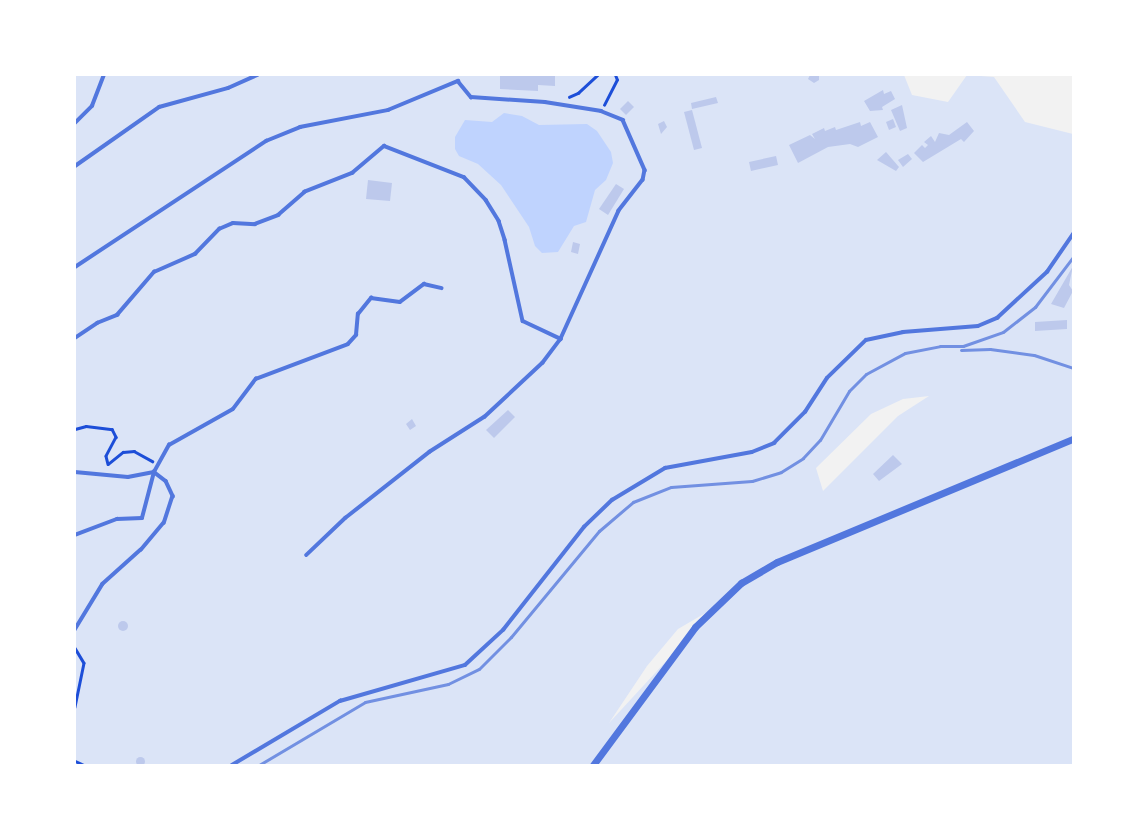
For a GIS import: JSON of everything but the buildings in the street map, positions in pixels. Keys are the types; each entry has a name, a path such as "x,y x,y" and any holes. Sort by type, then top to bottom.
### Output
{"street":[{"path":"75,123 92,106 104,75"},
{"path":"75,166 159,107 228,88 257,75"},
{"path":"75,267 244,153 284,132 388,110 458,81 471,97 552,104 601,111 623,120 644,170 643,180 619,211 562,339 543,363 485,417 430,452 346,518 306,555"},
{"path":"75,338 97,323 117,315 154,272 195,254 219,229 233,223 255,224 278,215 304,192 352,173 384,146 464,177 486,200 499,221 505,240 523,321 562,339"},
{"path":"232,765 340,701 465,665 503,630 584,527 618,495 665,468 752,452 774,443 794,427 827,378 866,340 903,332 978,326 997,318 1047,272 1073,234"},
{"path":"75,535 117,519 142,518 154,472 169,445 233,408 256,379 348,344 356,335 358,314 371,298 400,302 424,284 442,288"},
{"path":"593,765 695,627 741,584 777,562 1073,439"},
{"path":"75,472 128,477 154,472 166,481 173,496 164,523 141,550 103,584 75,630"}],"path":[{"path":"552,104 578,93 597,75"},
{"path":"601,111 617,80 615,75"},
{"path":"75,429 86,426 112,428 116,437 106,456 108,464 123,452 134,451 151,460 154,472"},
{"path":"75,648 84,664 75,707"},
{"path":"75,761 84,765"}],"shaded area":[{"path":"75,75 904,75 912,95 948,102 967,75 994,77 1025,122 1073,134 1073,765 75,765","holes":["929,396 898,416 823,491 816,468 871,414 903,399","715,608 609,723 647,666 678,629"]}],"water":[{"path":"504,113 522,116 539,125 587,124 597,131 611,152 613,163 606,180 595,190 586,222 574,226 558,252 542,253 535,246 529,227 501,185 478,164 459,156 455,149 455,137 465,120 492,122"}],"railway":[{"path":"259,765 365,702 448,684 479,669 511,637 599,531 633,502 671,487 752,481 781,472 803,458 820,440 849,391 866,374 905,353 940,346 963,346 1003,332 1035,307 1073,257"},
{"path":"961,350 990,349 1034,355 1073,368"}]}
